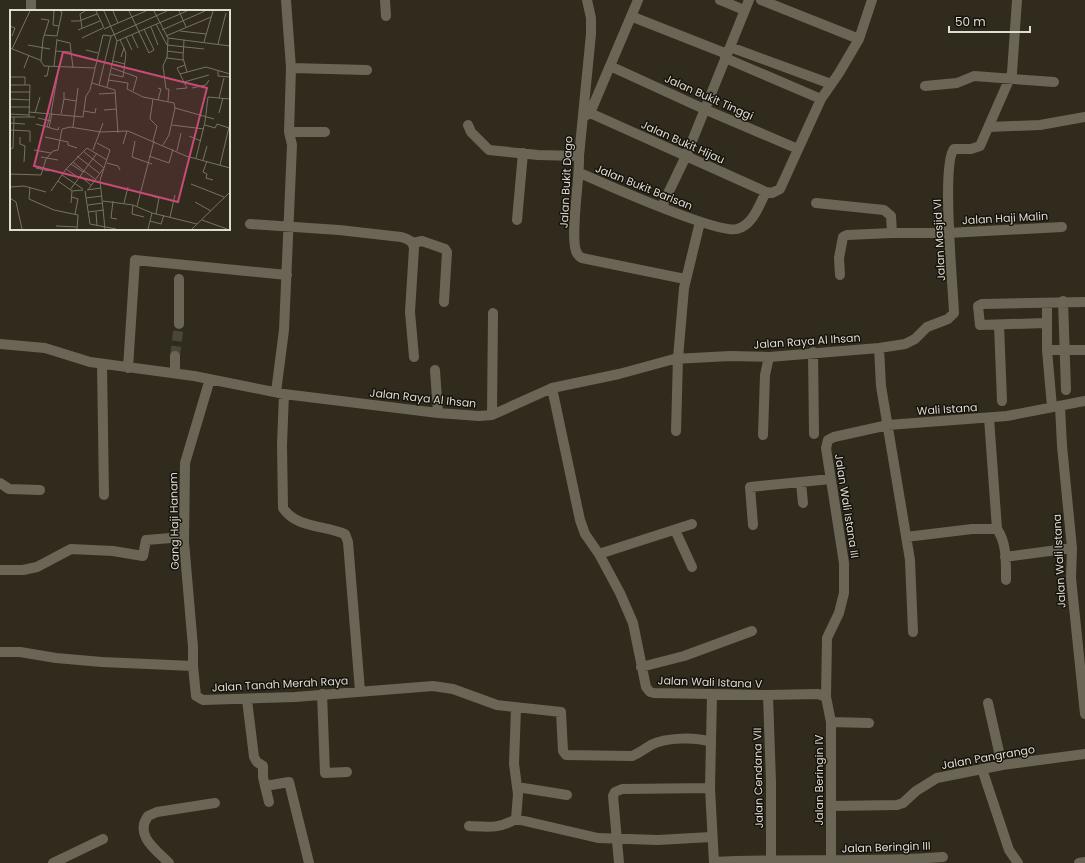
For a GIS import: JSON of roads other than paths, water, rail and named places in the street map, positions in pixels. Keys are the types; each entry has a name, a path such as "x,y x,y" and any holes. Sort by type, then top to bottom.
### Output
{"street":[{"path":"31,0 32,10"},
{"path":"286,0 291,68 289,132 292,145 280,393 283,508 287,515 300,522 336,530 345,534 348,542 360,691"},
{"path":"386,0 386,16"},
{"name":"Jalan Bukit Dago","path":"587,0 591,18 591,34 586,116 579,156 580,173 575,234 576,251 580,257 685,279"},
{"path":"586,116 632,17 638,0"},
{"path":"720,0 744,10"},
{"path":"662,206 686,156 749,0"},
{"path":"760,0 859,39"},
{"path":"766,192 772,193 780,189 821,99 839,73 859,39 872,0"},
{"name":"Jalan Masjid VI","path":"951,317 954,313 954,306 951,250 948,233 949,185 952,151 957,149 971,149 980,146 989,127 1012,73 1017,0"},
{"path":"632,17 728,53 831,84"},
{"path":"728,53 821,99"},
{"name":"Jalan Bukit Tinggi","path":"610,66 704,109 798,149"},
{"path":"291,68 367,70"},
{"path":"925,86 957,83 974,76 1054,82"},
{"name":"Jalan Bukit Hijau","path":"586,116 686,156 766,192"},
{"path":"989,127 1040,125 1085,117"},
{"path":"468,125 471,132 489,150 579,156"},
{"path":"289,132 325,132"},
{"path":"517,220 523,153"},
{"name":"Jalan Bukit Barisan","path":"580,173 700,222 726,230 736,229 747,224 766,192"},
{"path":"816,203 884,210 891,216 892,233"},
{"path":"676,430 676,359 685,279 700,222"},
{"path":"250,224 289,228 339,230 401,237 413,244 422,241 443,246 447,252 444,302"},
{"name":"Jalan Haji Malin","path":"840,275 839,258 843,237 847,235 948,233 1062,227"},
{"path":"413,244 410,312 414,357"},
{"path":"128,368 135,260 286,275"},
{"path":"179,279 179,324"},
{"path":"1063,302 1066,350 1066,390"},
{"path":"1046,324 980,325 978,306 982,304 1085,302"},
{"name":"Jalan Wali Istana","path":"1047,303 1047,350 1062,446 1072,548 1071,586 1085,714"},
{"path":"492,415 493,313"},
{"name":"Jalan Raya Al Ihsan","path":"0,344 45,348 61,352 72,358 102,364 175,373 280,393 438,413 479,416 492,415 552,388 676,359 730,356 769,358 813,352 879,348 911,342 927,327 951,317"},
{"path":"999,325 1002,401"},
{"path":"879,348 881,386 910,560 913,632"},
{"path":"1047,350 1085,350"},
{"path":"813,352 814,434"},
{"path":"175,356 175,373"},
{"path":"763,435 765,375 769,358"},
{"path":"102,364 104,494"},
{"path":"435,370 438,413"},
{"name":"Gang Haji Hanam","path":"193,666 184,538 185,463 210,379"},
{"name":"Jalan Wali Istana V","path":"552,388 580,520 585,534 599,554 620,593 633,623 641,667 646,687 650,692 768,696 818,694 826,697"},
{"name":"Wali Istana","path":"888,425 989,418 1085,401"},
{"path":"989,418 997,529 1001,535 1005,558 1006,580"},
{"name":"Jalan Wali Istana III","path":"826,697 827,638 839,613 844,593 844,563 826,448 828,440 834,437 888,425"},
{"path":"753,525 750,487 831,479"},
{"path":"0,483 9,489 40,490"},
{"path":"801,483 803,502"},
{"path":"599,554 692,524"},
{"path":"906,537 972,529 997,529"},
{"path":"675,530 692,567"},
{"path":"0,570 24,570 37,567 71,549 113,551 143,556 146,540 184,538"},
{"path":"1005,558 1072,548"},
{"path":"641,667 684,656 752,631"},
{"path":"0,652 20,652 56,658 102,662 193,666"},
{"name":"Jalan Tanah Merah Raya","path":"193,666 196,696 203,700 247,700 432,686 453,690 497,705 561,712 564,751 566,755 632,756 641,753 651,745 664,741 676,739 711,742"},
{"path":"322,694 325,773 347,772"},
{"path":"712,694 710,788 711,837 714,863"},
{"name":"Jalan Cendana VII","path":"768,696 771,782 771,861"},
{"name":"Jalan Beringin IV","path":"826,697 831,722 831,862"},
{"path":"247,700 253,732 254,757 257,762 263,766 263,777 269,802"},
{"path":"988,703 1002,766"},
{"path":"516,708 514,764 517,787 516,819"},
{"path":"831,722 869,723"},
{"name":"Jalan Pangrango","path":"831,806 897,805 903,803 916,791 937,778 982,769 1085,754"},
{"path":"982,769 1009,850 1018,863"},
{"path":"265,786 289,782 309,863"},
{"path":"517,787 567,795"},
{"path":"620,863 613,796 618,790 710,788"},
{"path":"169,863 147,840 143,832 142,826 148,816 157,812 215,803"},
{"path":"469,826 493,828 505,825 516,819 598,838 658,840 711,837"},
{"path":"54,863 103,839"},
{"name":"Jalan Beringin III","path":"714,863 771,861 898,861 943,857"},
{"path":"1079,863 1085,862"}],"tunnel":[{"path":"175,356 179,324"}]}
